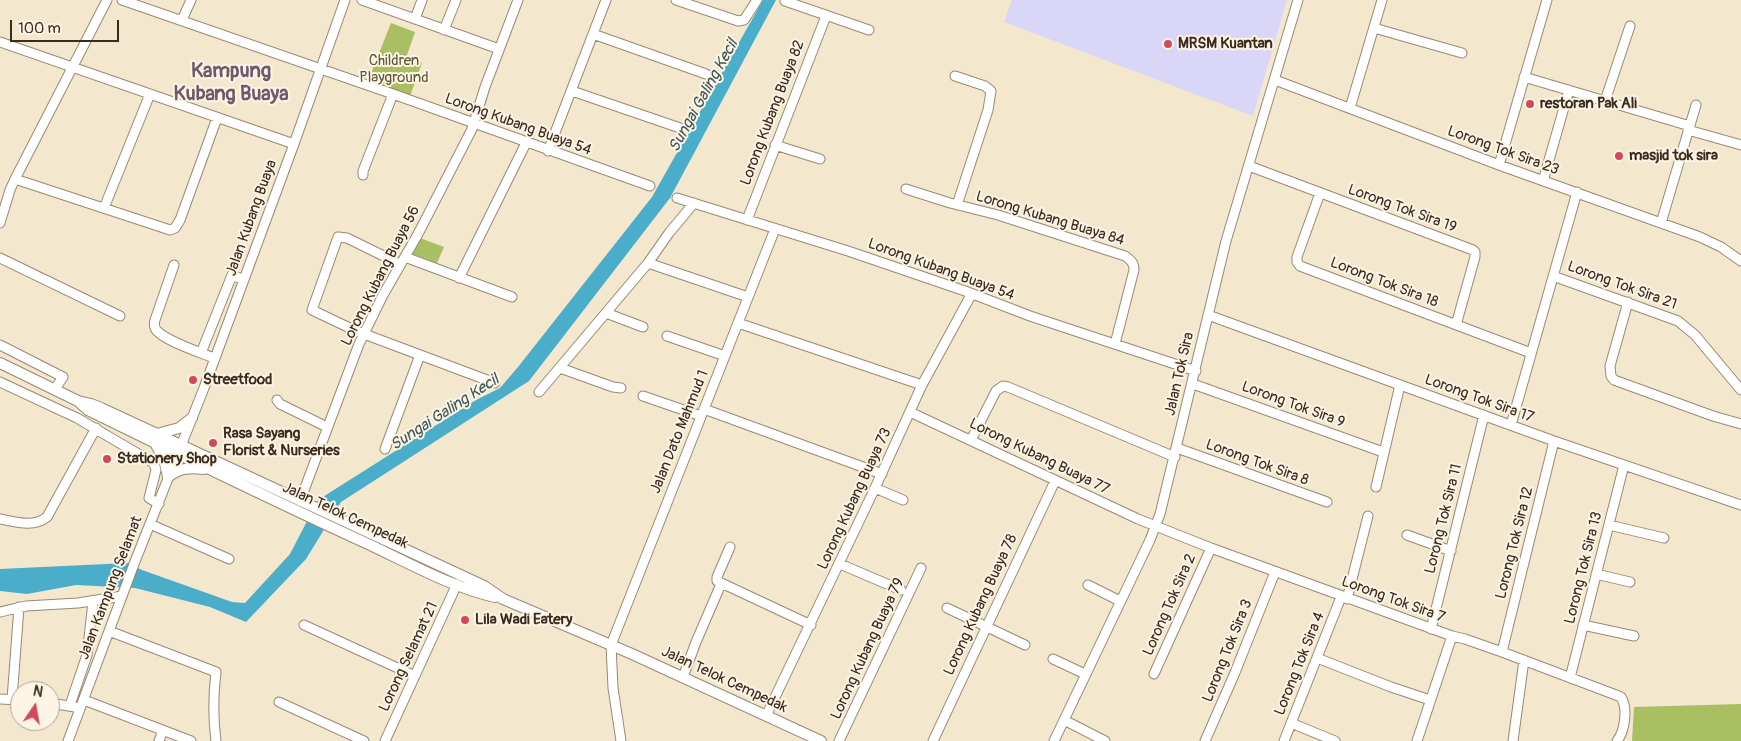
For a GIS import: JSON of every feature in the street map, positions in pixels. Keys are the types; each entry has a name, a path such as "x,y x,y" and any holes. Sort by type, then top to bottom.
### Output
{"main road":[{"path":"0,363 78,401 91,404 179,449"},
{"path":"156,438 179,428 192,418"},
{"path":"156,438 168,477 186,468 212,471"},
{"name":"Jalan Telok Cempedak","path":"179,449 212,471 309,511 457,584 480,594 503,599 611,645 821,741"},
{"name":"Jalan Telok Cempedak","path":"179,449 300,501 309,511"},
{"name":"Jalan Telok Cempedak","path":"333,523 484,586 503,599"}],"street":[{"path":"0,223 15,179 107,0"},
{"name":"Lorong Kubang Buaya 54","path":"122,0 320,68 650,186"},
{"path":"182,20 191,0"},
{"name":"Jalan Kubang Buaya","path":"179,449 244,280 345,0"},
{"path":"362,0 499,49"},
{"path":"415,19 422,0"},
{"path":"444,30 456,0"},
{"name":"Lorong Kubang Buaya 56","path":"300,501 364,334 463,146 518,0"},
{"path":"548,150 606,0"},
{"path":"676,0 738,21 744,20 757,0"},
{"name":"Jalan Tok Sira","path":"1054,741 1156,526 1193,384 1226,241 1250,166 1298,0"},
{"path":"1350,108 1382,0"},
{"path":"1499,165 1546,0"},
{"path":"785,1 869,30"},
{"name":"Lorong Kubang Buaya 82","path":"747,220 826,16"},
{"path":"1605,101 1630,26"},
{"path":"1374,28 1462,53"},
{"path":"593,34 706,74"},
{"path":"0,42 294,144"},
{"path":"955,76 985,86 991,91 988,110 957,205"},
{"path":"1524,77 1741,145"},
{"name":"Lorong Tok Sira 23","path":"1275,80 1499,165 1700,237 1721,247 1741,261"},
{"path":"1544,180 1569,90"},
{"path":"572,91 683,129"},
{"path":"104,208 150,94"},
{"path":"363,176 363,171 393,94"},
{"path":"1661,223 1696,105"},
{"path":"15,179 170,230 175,228 180,220 217,118"},
{"path":"459,278 526,143"},
{"path":"775,145 820,159"},
{"name":"Lorong Tok Sira 19","path":"1250,166 1473,250 1475,257 1456,324"},
{"name":"Lorong Kubang Buaya 84","path":"906,189 957,205 998,215 1125,256 1133,262 1134,270 1115,344"},
{"path":"1511,425 1577,192"},
{"name":"Lorong Tok Sira 18","path":"1320,193 1297,257 1297,262 1300,266 1531,353"},
{"name":"Lorong Kubang Buaya 54","path":"677,198 848,251 1196,371"},
{"path":"539,392 648,262 694,203"},
{"name":"Jalan Dato Mahmud 1","path":"611,645 775,229"},
{"path":"495,383 364,334 312,310 336,240 342,236 403,261 512,297"},
{"path":"0,258 120,316"},
{"path":"648,262 748,297"},
{"path":"174,265 154,320 154,327 158,332 175,342 214,358"},
{"path":"201,353 232,275 244,280"},
{"name":"Lorong Tok Sira 21","path":"1553,276 1672,318 1683,324 1695,335 1741,390"},
{"name":"Lorong Kubang Buaya 73","path":"766,716 876,488 922,385 971,295"},
{"path":"1628,302 1610,366 1611,376 1614,380 1704,413 1741,424"},
{"path":"606,313 643,327"},
{"name":"Lorong Tok Sira 17","path":"1208,315 1511,425 1741,505"},
{"path":"738,323 922,385"},
{"path":"667,336 725,356"},
{"path":"0,345 63,377 55,389"},
{"path":"385,449 420,355"},
{"path":"560,368 613,387 621,388"},
{"path":"0,382 96,428 148,458 156,470 149,498 158,504"},
{"name":"Lorong Tok Sira 9","path":"1193,384 1383,452"},
{"path":"1376,487 1400,385"},
{"name":"Lorong Tok Sira 8","path":"971,440 996,391 1003,386 1176,452 1327,502"},
{"path":"644,396 703,412 882,474"},
{"path":"277,400 280,404 327,427"},
{"name":"Lorong Kubang Buaya 77","path":"910,412 1055,481 1156,526"},
{"name":"Lorong Tok Sira 11","path":"1431,629 1484,415"},
{"path":"0,520 28,524 47,517 96,428"},
{"name":"Lorong Tok Sira 12","path":"1502,652 1554,440"},
{"name":"Jalan Kampung Selamat","path":"68,741 179,449"},
{"name":"Lorong Tok Sira 13","path":"1570,678 1624,465"},
{"name":"Lorong Kubang Buaya 78","path":"933,741 1055,481"},
{"path":"876,488 903,500"},
{"name":"Lorong Tok Sira 4","path":"1284,741 1317,658 1344,598 1368,516"},
{"path":"150,524 229,559"},
{"path":"1609,525 1664,538"},
{"name":"Lorong Tok Sira 7","path":"1156,526 1344,598 1502,652 1621,698 1625,707 1622,732 1617,741"},
{"path":"1407,535 1451,551"},
{"path":"730,547 717,581 811,625"},
{"name":"Lorong Tok Sira 2","path":"1154,674 1211,548"},
{"path":"840,564 900,590"},
{"name":"Lorong Kubang Buaya 79","path":"840,741 921,568"},
{"name":"Lorong Tok Sira 3","path":"1205,741 1234,675 1275,572"},
{"path":"1596,574 1630,582"},
{"name":"Lorong Selamat 21","path":"385,741 457,584"},
{"path":"683,677 721,584"},
{"path":"1088,585 1120,601"},
{"path":"0,612 19,607 93,602 124,592"},
{"path":"70,706 87,655 93,602"},
{"path":"17,681 19,607"},
{"path":"947,608 1024,645"},
{"path":"304,625 415,676"},
{"path":"1583,625 1634,636"},
{"path":"110,631 216,672 214,710 216,741"},
{"path":"1417,741 1452,636"},
{"path":"611,645 613,688 621,741"},
{"path":"1317,658 1430,700"},
{"path":"1053,660 1085,674"},
{"path":"1513,741 1524,660"},
{"path":"279,702 364,741"},
{"path":"60,704 70,706 82,704 191,741"},
{"path":"1064,720 1105,741"},
{"path":"1291,723 1335,741"},
{"path":"159,741 163,730"}],"shaded area":[{"name":"MRSM Kuantan","path":"1012,0 1287,0 1253,116 1004,22"}],"green space":[{"name":"Children Playground","path":"391,23 415,32 407,55 422,63 410,96 368,81"},
{"path":"420,238 444,247 437,263 412,254"},
{"path":"1741,704 1741,741 1632,741 1634,707"}],"water":[{"path":"763,0 776,0 670,198 529,381 341,502 306,559 246,622 210,607 135,588 76,585 27,594 0,591 0,569 127,563 232,602 245,603 290,554 318,500 476,400 500,388 652,197"}],"place":[{"name":"MRSM Kuantan","path":"1168,44"},
{"name":"restoran Pak Ali","path":"1530,104"},
{"name":"masjid tok sira","path":"1619,156"},
{"name":"Streetfood","path":"193,380"},
{"name":"Rasa Sayang Florist & Nurseries","path":"213,443"},
{"name":"Stationery Shop","path":"107,459"},
{"name":"Lila Wadi Eatery","path":"465,620"}],"district":[{"name":"Kampung Kubang Buaya","path":"231,84"}],"water label":[{"name":"Sungai Galing Kecil","path":"704,96"},
{"name":"Sungai Galing Kecil","path":"445,413"}]}
